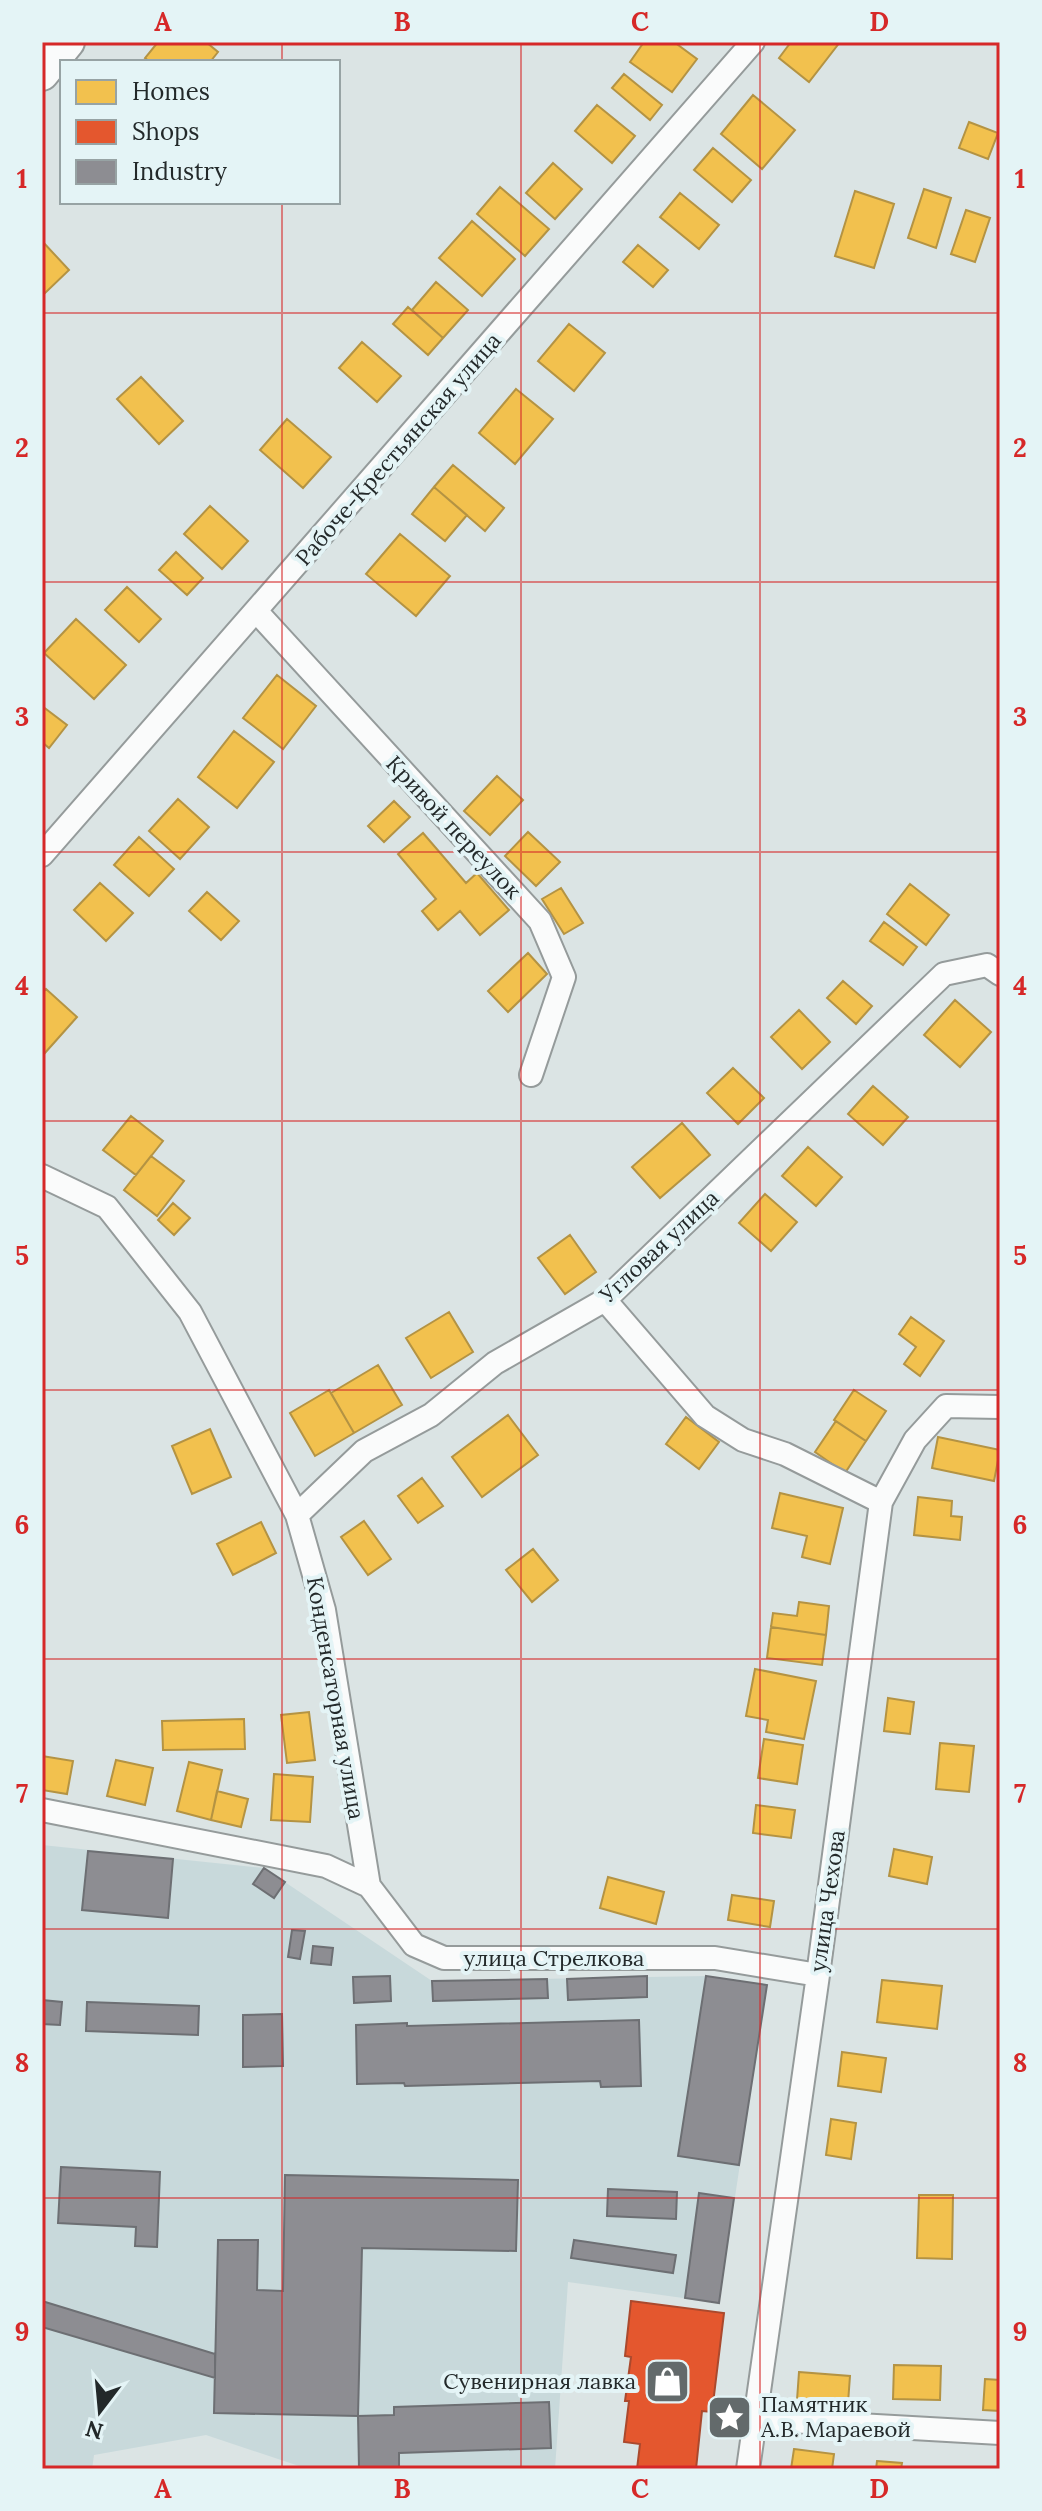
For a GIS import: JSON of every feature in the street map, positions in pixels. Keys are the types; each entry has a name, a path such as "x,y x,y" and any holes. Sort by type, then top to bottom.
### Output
{"street":[{"path":"42,74 68,42"},
{"name":"Рабоче-Крестьянская улица","path":"42,855 753,42"},
{"name":"Кривой переулок","path":"256,611 540,921 564,977 531,1075"},
{"name":"Угловая улица","path":"297,1515 364,1451 431,1415 495,1363 605,1300 944,974 987,965 1000,974"},
{"name":"Конденсаторная улица","path":"42,1176 107,1207 190,1312 297,1515 324,1610 369,1886"},
{"path":"605,1300 705,1416 743,1440 785,1454 881,1502"},
{"name":"улица Чехова","path":"748,2469 881,1502 915,1440 946,1406 1000,1407"},
{"name":"улица Стрелкова","path":"42,1810 326,1866 369,1886 414,1945 444,1958 715,1958 818,1975"},
{"path":"754,2419 1000,2433"}],"shaded area":[{"path":"42,1845 264,1868 432,1981 706,1976 767,1985 719,2303 568,2282 555,2469 308,2469 206,2435 94,2455 92,2469 42,2469"}],"building: Homes":[{"path":"158,42 206,42 218,52 212,60 145,58"},
{"path":"644,42 674,42 697,59 672,92 630,62"},
{"path":"791,42 840,42 809,82 779,58"},
{"path":"624,74 662,105 650,120 612,88"},
{"path":"753,95 795,130 762,169 721,134"},
{"path":"597,105 635,136 612,163 575,131"},
{"path":"969,122 998,133 988,159 959,148"},
{"path":"713,148 751,180 732,202 694,170"},
{"path":"553,163 582,189 555,219 526,193"},
{"path":"500,187 549,229 525,256 477,214"},
{"path":"924,189 951,198 936,248 908,238"},
{"path":"855,191 894,204 874,268 835,256"},
{"path":"680,193 719,225 699,249 660,217"},
{"path":"966,210 990,218 975,262 951,254"},
{"path":"472,221 515,259 482,296 439,258"},
{"path":"42,241 69,270 42,296"},
{"path":"638,245 668,270 653,287 623,262"},
{"path":"436,282 468,310 443,338 412,310"},
{"path":"408,307 443,338 428,355 393,324"},
{"path":"569,324 605,353 574,391 538,361"},
{"path":"362,342 401,376 377,402 339,368"},
{"path":"141,377 183,421 159,444 117,399"},
{"path":"516,389 553,419 515,464 479,433"},
{"path":"287,419 331,457 303,488 260,450"},
{"path":"453,465 504,508 485,531 434,487"},
{"path":"434,487 467,515 445,541 412,514"},
{"path":"210,506 248,541 222,569 184,534"},
{"path":"400,534 450,576 416,616 366,574"},
{"path":"176,552 203,578 187,595 159,570"},
{"path":"127,587 161,619 139,642 105,610"},
{"path":"76,619 126,665 94,699 44,653"},
{"path":"277,675 316,706 283,749 243,718"},
{"path":"42,706 67,725 49,748 42,742"},
{"path":"234,731 274,762 237,808 198,777"},
{"path":"497,776 523,800 490,835 464,811"},
{"path":"178,799 209,827 180,859 149,831"},
{"path":"394,801 410,817 384,842 368,826"},
{"path":"528,832 560,862 536,886 505,856"},
{"path":"423,833 466,883 477,873 509,910 480,935 460,911 438,930 422,911 436,899 398,854"},
{"path":"139,837 174,869 149,896 114,865"},
{"path":"100,883 133,913 106,941 74,910"},
{"path":"910,884 949,915 926,945 887,914"},
{"path":"561,888 583,923 564,934 542,899"},
{"path":"207,892 239,921 221,940 189,911"},
{"path":"884,922 917,947 903,965 870,941"},
{"path":"528,953 547,974 508,1012 488,991"},
{"path":"843,981 872,1006 856,1024 827,998"},
{"path":"46,989 77,1017 44,1054 42,993"},
{"path":"955,1000 991,1032 960,1067 924,1035"},
{"path":"799,1010 830,1042 802,1069 771,1037"},
{"path":"733,1068 764,1098 738,1124 707,1093"},
{"path":"873,1086 908,1117 883,1145 848,1114"},
{"path":"131,1116 163,1141 136,1175 103,1150"},
{"path":"682,1123 710,1155 660,1198 632,1167"},
{"path":"808,1147 842,1177 816,1206 782,1176"},
{"path":"151,1156 184,1181 157,1216 124,1190"},
{"path":"765,1194 797,1222 771,1251 739,1223"},
{"path":"173,1203 190,1218 174,1235 158,1220"},
{"path":"570,1235 596,1272 565,1294 538,1258"},
{"path":"449,1312 473,1352 431,1378 406,1338"},
{"path":"911,1317 944,1341 920,1376 904,1364 916,1347 899,1334"},
{"path":"378,1365 402,1405 354,1433 331,1393"},
{"path":"329,1390 354,1433 315,1456 290,1413"},
{"path":"854,1390 886,1411 866,1441 834,1420"},
{"path":"508,1415 538,1455 482,1497 452,1457"},
{"path":"686,1417 719,1442 699,1469 666,1444"},
{"path":"836,1421 866,1441 845,1473 815,1452"},
{"path":"210,1429 231,1477 192,1494 172,1446"},
{"path":"938,1437 1000,1450 994,1481 932,1468"},
{"path":"422,1478 443,1506 418,1523 398,1496"},
{"path":"780,1493 843,1508 830,1564 802,1557 807,1536 772,1528"},
{"path":"918,1497 952,1501 951,1516 962,1517 960,1540 914,1535"},
{"path":"364,1521 391,1559 368,1575 341,1537"},
{"path":"261,1522 276,1553 233,1575 217,1544"},
{"path":"533,1549 558,1580 532,1602 506,1570"},
{"path":"799,1602 829,1606 826,1635 771,1627 773,1613 797,1616"},
{"path":"771,1627 826,1635 822,1665 767,1658"},
{"path":"755,1669 816,1681 804,1739 766,1732 768,1720 746,1716"},
{"path":"888,1698 914,1702 910,1734 884,1731"},
{"path":"309,1712 315,1760 287,1763 281,1715"},
{"path":"244,1719 245,1749 163,1750 162,1721"},
{"path":"764,1739 803,1745 797,1784 758,1778"},
{"path":"940,1743 974,1746 969,1792 936,1789"},
{"path":"42,1756 73,1761 67,1794 42,1790"},
{"path":"116,1760 153,1768 145,1805 107,1796"},
{"path":"189,1762 222,1770 211,1820 177,1811"},
{"path":"274,1774 313,1777 310,1822 271,1820"},
{"path":"217,1791 248,1799 241,1827 211,1820"},
{"path":"756,1805 795,1810 791,1838 753,1833"},
{"path":"894,1849 932,1857 927,1884 889,1876"},
{"path":"608,1877 664,1892 656,1924 600,1908"},
{"path":"732,1895 774,1901 770,1927 728,1920"},
{"path":"882,1980 942,1986 937,2029 877,2022"},
{"path":"842,2052 886,2058 881,2092 838,2086"},
{"path":"831,2119 856,2123 851,2159 826,2155"},
{"path":"919,2195 953,2195 952,2259 917,2258"},
{"path":"894,2365 941,2366 940,2400 893,2399"},
{"path":"799,2372 850,2376 848,2403 797,2400"},
{"path":"985,2379 1000,2380 1000,2411 983,2410"},
{"path":"794,2449 834,2454 832,2469 791,2469"},
{"path":"877,2461 902,2463 901,2469 876,2469"}],"building: Shops":[{"path":"631,2301 724,2313 712,2412 702,2411 696,2469 637,2469 640,2444 624,2442 631,2357 625,2356"}],"building: Industry":[{"path":"88,1851 173,1859 168,1918 82,1910"},
{"path":"264,1868 285,1882 274,1898 253,1884"},
{"path":"292,1930 305,1931 300,1959 288,1957"},
{"path":"313,1946 333,1948 331,1965 311,1963"},
{"path":"390,1976 391,2001 354,2003 353,1977"},
{"path":"647,1976 647,1997 568,2000 567,1979"},
{"path":"706,1976 767,1985 739,2165 678,2156"},
{"path":"547,1979 548,1998 433,2001 432,1981"},
{"path":"42,2000 62,2002 60,2025 42,2024"},
{"path":"87,2002 199,2006 198,2035 86,2031"},
{"path":"282,2014 283,2066 243,2067 243,2015"},
{"path":"639,2020 641,2086 601,2087 600,2081 405,2086 404,2083 357,2084 356,2025"},
{"path":"61,2167 160,2172 157,2247 135,2246 136,2227 58,2223"},
{"path":"285,2175 518,2180 516,2251 362,2248 358,2416 214,2413 218,2240 258,2240 257,2290 283,2291"},
{"path":"608,2189 677,2192 676,2219 607,2216"},
{"path":"699,2193 734,2198 719,2303 685,2298"},
{"path":"574,2240 676,2255 673,2273 571,2258"},
{"path":"42,2301 215,2354 215,2378 42,2327"},
{"path":"549,2402 551,2448 399,2453 399,2467 359,2468 358,2416 394,2415 394,2407"}],"place":[{"name":"Сувенирная лавка","path":"667,2381"},
{"name":"Памятник А.В. Мараевой","path":"730,2417"}]}
